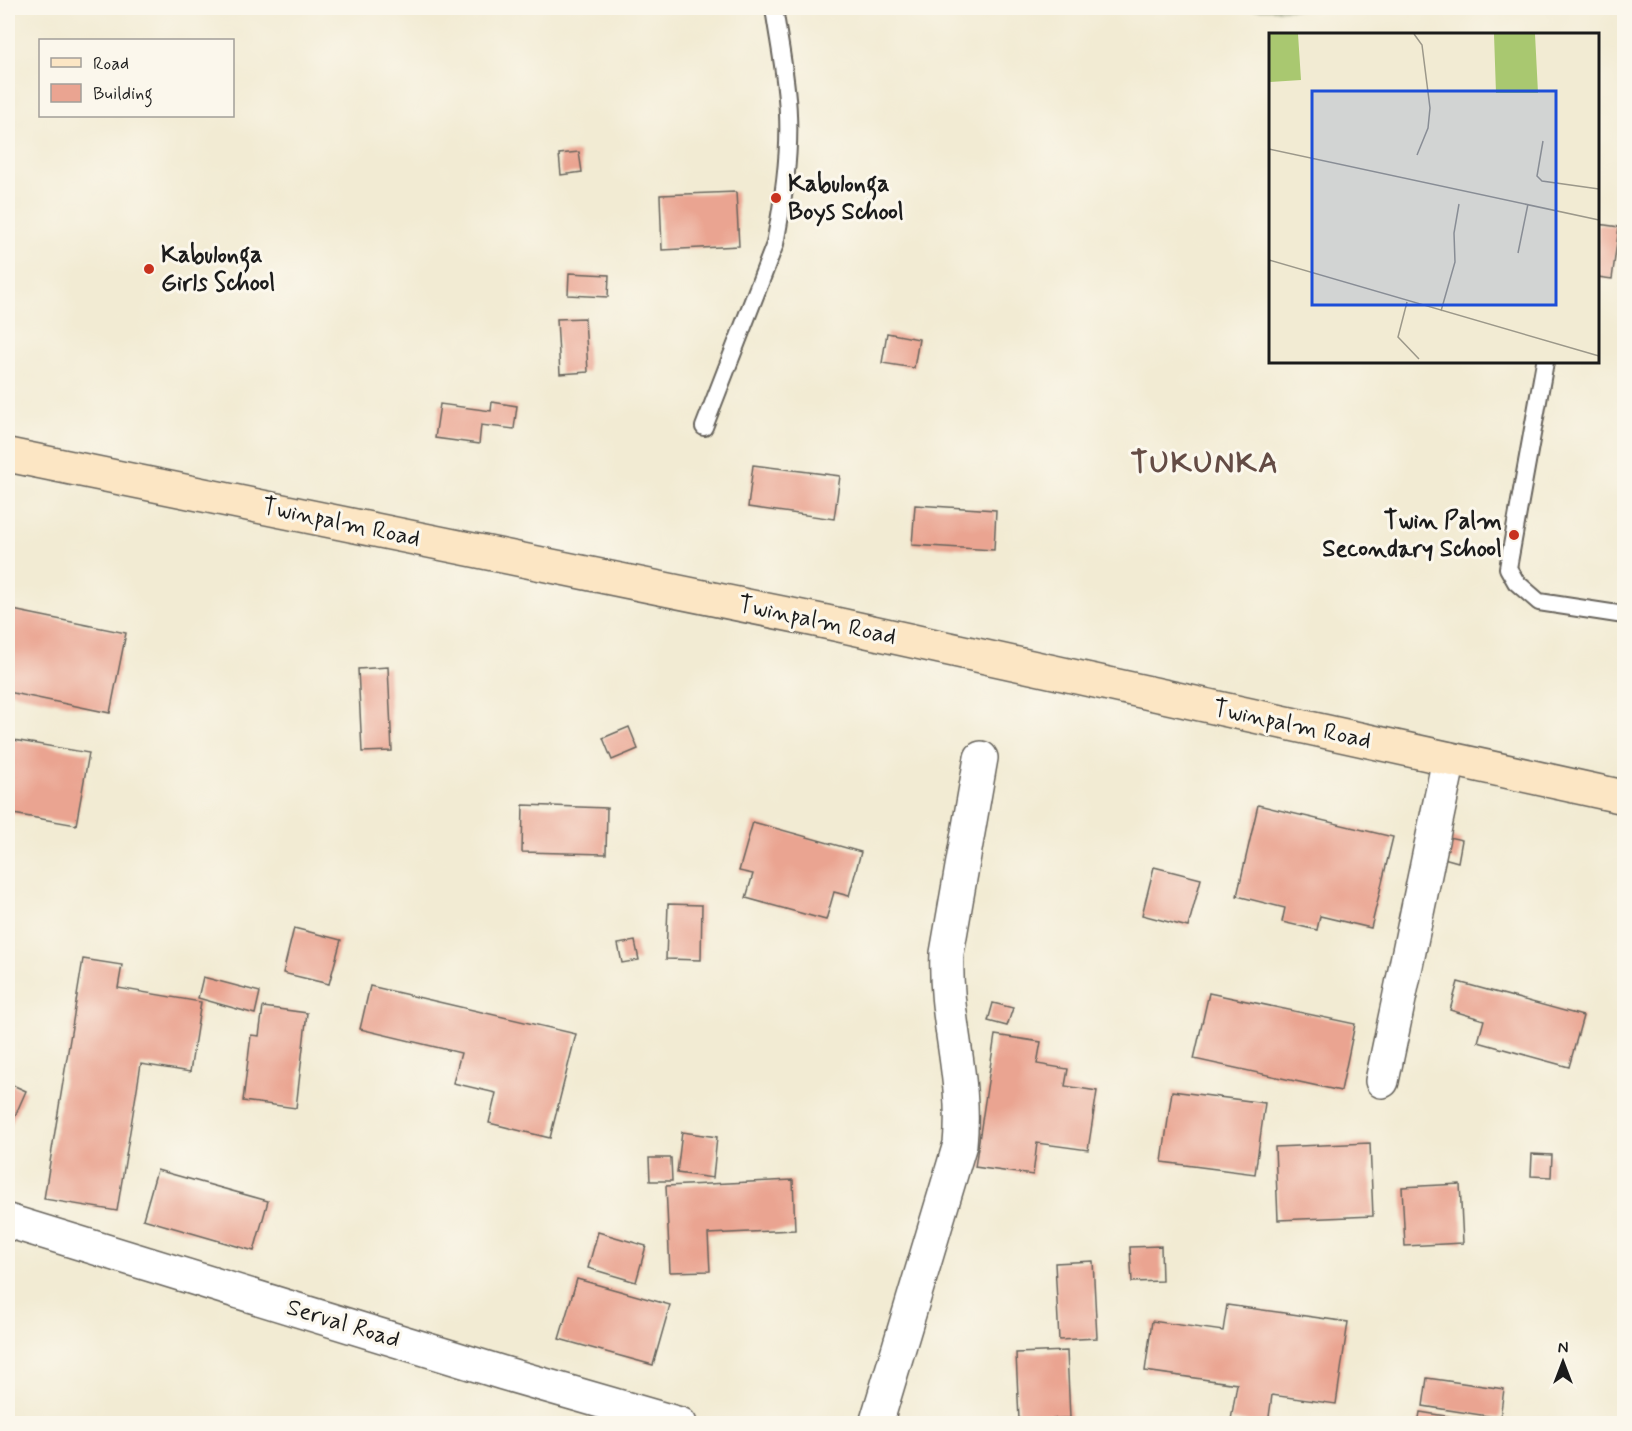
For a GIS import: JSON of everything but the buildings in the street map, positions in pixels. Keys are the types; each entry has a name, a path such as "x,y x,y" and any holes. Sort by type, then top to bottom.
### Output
{"main road":[{"name":"Twinpalm Road","path":"8,454 826,622 1624,797"}],"street":[{"path":"876,1424 960,1144 964,1112 946,984 947,953 981,758"},
{"path":"1383,1081 1449,759"},
{"name":"Serval Road","path":"8,1221 503,1373 635,1417 680,1424"}],"lane":[{"path":"704,428 775,244 781,214 787,160 788,113 774,8"},
{"path":"1545,363 1508,568 1516,582 1539,602 1624,615"}],"green space":[{"path":"1511,8 1511,10 1229,9"}],"place":[{"name":"Kabulonga Boys School","path":"776,198"},
{"name":"Kabulonga Girls School","path":"149,269"},
{"name":"Twin Palm Secondary School","path":"1514,535"}],"district":[{"name":"TUKUNKA","path":"1205,463"}]}
